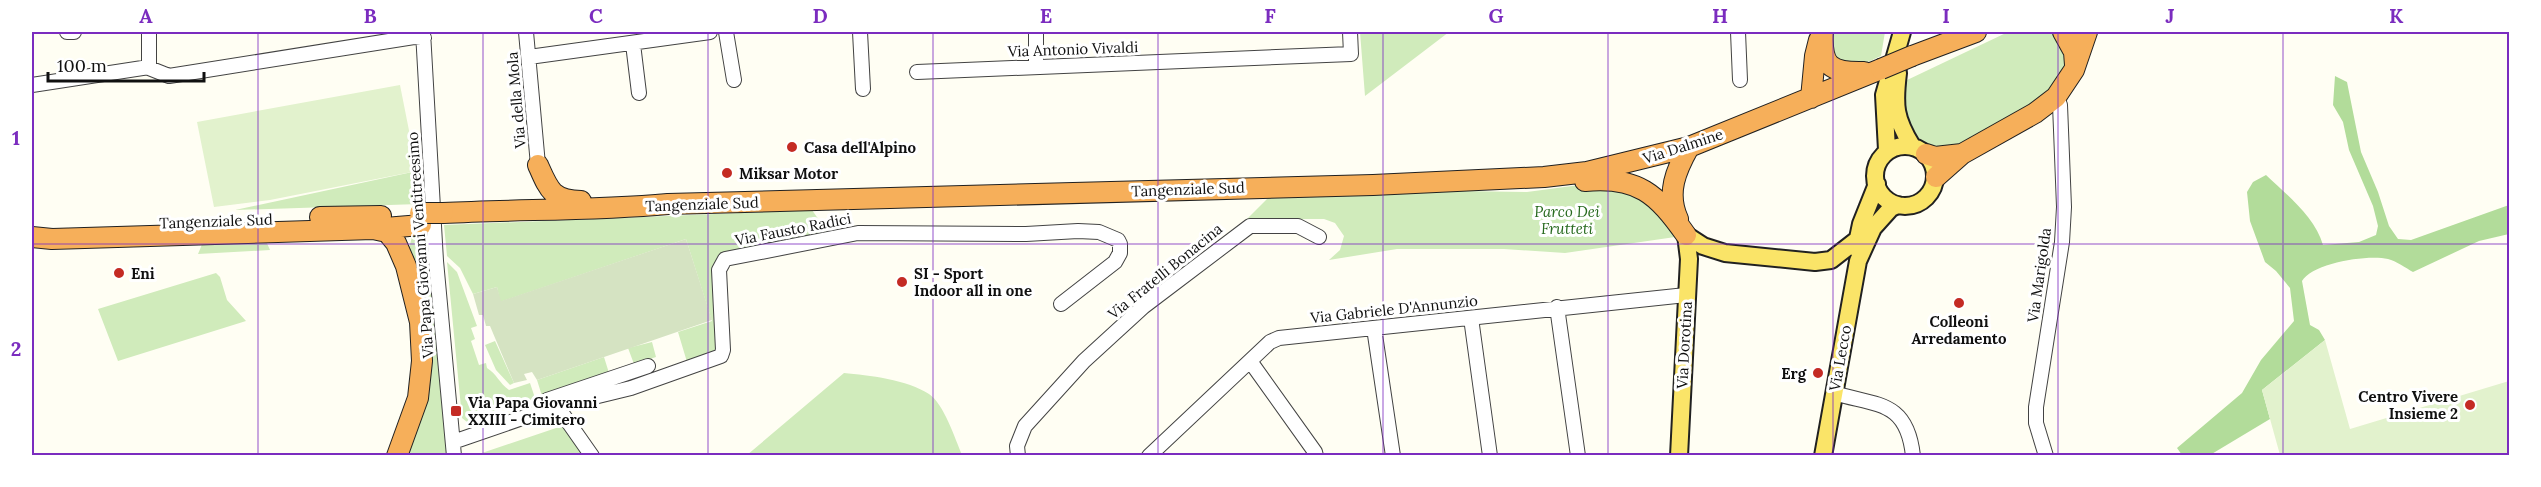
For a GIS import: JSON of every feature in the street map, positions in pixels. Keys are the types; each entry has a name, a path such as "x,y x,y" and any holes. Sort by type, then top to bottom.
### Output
{"highway":[{"path":"1822,32 1824,57 1831,67 1843,72 1877,70"},
{"path":"1811,98 1815,56 1822,32"},
{"name":"Via Dalmine","path":"1373,185 1501,180 1587,172 1689,147 1912,56 1977,32"},
{"path":"2063,32 2074,51 2074,70"},
{"path":"1936,177 1962,154 2035,112 2056,97 2074,70 2087,32"},
{"path":"1686,235 1675,212 1672,186 1677,169 1689,147"},
{"path":"1919,150 1935,157 1962,154"},
{"path":"538,165 551,191 561,199 668,204"},
{"path":"521,209 536,188 538,165"},
{"path":"1373,185 1423,188 1515,188 1608,180 1629,183 1646,190 1666,207 1686,235"},
{"name":"Tangenziale Sud","path":"32,227 417,222 521,209 583,210 668,204 1373,185"},
{"path":"443,217 511,218 583,210"},
{"path":"32,237 52,239 373,229 417,222"},
{"path":"397,456 413,415 422,361 418,315 406,266 405,243 417,222"},
{"path":"373,229 382,230 391,236 406,266"}],"main road":[{"path":"1902,32 1896,92 1899,124 1919,150 1934,164 1936,177 1930,194 1924,200 1907,206 1898,206 1887,200 1876,184 1876,166 1887,150 1899,146 1919,150"},
{"path":"1887,150 1884,95 1902,32"},
{"name":"Via Lecco","path":"1858,261 1855,251 1861,224 1876,184"},
{"name":"Via Lecco","path":"1823,456 1858,261 1873,228 1891,208 1898,206"},
{"path":"1686,235 1703,246 1725,253 1815,262 1831,260 1858,238"},
{"name":"Via Dorotina","path":"1679,456 1689,251 1686,235"}],"street":[{"path":"67,32 74,32"},
{"path":"149,32 149,67"},
{"name":"Via della Mola","path":"526,32 538,165"},
{"path":"529,57 710,32"},
{"path":"726,32 734,80"},
{"path":"860,32 862,88"},
{"path":"1036,32 1036,67"},
{"name":"Via Antonio Vivaldi","path":"917,72 1352,54 1350,32"},
{"path":"1738,32 1740,80"},
{"path":"32,85 149,67 169,76 423,35"},
{"name":"Via Papa Giovanni Ventitreesimo","path":"423,35 436,261 453,444"},
{"path":"633,44 639,93"},
{"name":"Via Marigolda","path":"2046,456 2038,429 2036,407 2062,242 2064,207 2060,105 2056,97"},
{"name":"Via Fratelli Bonacina","path":"1018,456 1017,446 1025,426 1084,361 1143,307 1250,226 1298,226 1319,237"},
{"name":"Via Fausto Radici","path":"453,444 557,406 631,388 722,356 719,270 725,259 858,233 1026,234 1078,231 1099,232 1118,240 1120,253 1115,262 1060,304"},
{"name":"Via Gabriele D'Annunzio","path":"1149,456 1270,342 1279,338 1686,295"},
{"path":"1557,307 1578,456"},
{"path":"1472,318 1490,456"},
{"path":"1374,328 1393,456"},
{"path":"1250,361 1316,456"},
{"path":"453,444 648,366"},
{"path":"1834,393 1879,403 1888,408 1911,434 1913,456"},
{"path":"557,406 592,456"}],"green space":[{"path":"1360,32 1449,32 1365,96"},
{"path":"1829,32 1885,32 1881,56 1860,64 1845,64 1835,54"},
{"path":"2008,32 2056,32 2066,47 2066,66 2058,83 2044,98 2026,111 1950,151 1936,148 1916,136 1906,118 1905,81"},
{"path":"2335,76 2347,82 2361,152 2389,226 2398,239 2411,240 2509,205 2509,234 2479,241 2413,272 2388,259 2368,258 2341,261 2317,269 2308,275 2302,281 2310,325 2319,330 2325,340 2262,390 2270,419 2210,455 2182,455 2177,448 2242,393 2261,360 2294,321 2290,288 2265,262 2250,221 2247,192 2253,182 2266,175 2307,216 2323,245 2359,242 2376,235 2378,226 2373,206 2349,150 2343,122 2333,105"},
{"path":"400,85 417,171 270,200 214,207 197,122"},
{"path":"417,171 419,204 235,210"},
{"name":"Parco Dei Frutteti","path":"1587,184 1643,197 1682,236 1565,253 1504,249 1397,249 1329,260 1340,250 1344,236 1335,223 1324,219 1247,219 1271,195 1527,192"},
{"path":"812,210 828,233 725,255 717,349 715,352 687,362 678,332 712,321 686,239 500,302 497,287 473,294 460,268 447,256 444,225"},
{"path":"417,233 425,233 448,455 403,456 429,377 431,345 416,269 409,248 412,237"},
{"path":"686,239 712,320 537,380 532,372 524,374 527,380 514,383 490,326 486,326 483,315 479,315 473,294 497,287 501,301"},
{"path":"266,241 270,250 198,254 203,242"},
{"path":"447,262 457,272 477,326 471,328 475,339 471,341 479,365 486,363 487,368 509,390 530,383 535,398 467,422 462,418"},
{"path":"216,273 220,277 227,300 246,321 118,361 98,309"},
{"name":"Centro Vivere Insieme 2","path":"2325,340 2350,429 2509,381 2509,455 2280,455 2262,390"},
{"path":"495,341 514,383 510,385 496,370 485,345"},
{"path":"652,342 656,357 634,364 628,348"},
{"path":"604,357 609,373 542,396 537,380"},
{"path":"844,373 899,382 929,394 944,413 962,455 747,455"},
{"path":"562,426 583,455 476,455"}],"place":[{"name":"Casa dell'Alpino","path":"792,147"},
{"name":"Miksar Motor","path":"727,173"},
{"name":"Eni","path":"119,273"},
{"name":"SI - Sport Indoor all in one","path":"902,282"},
{"name":"Colleoni Arredamento","path":"1959,303"},
{"name":"Erg","path":"1818,373"},
{"name":"Centro Vivere Insieme 2","path":"2470,405"},
{"name":"Via Papa Giovanni XXIII - Cimitero","path":"456,411"}]}
